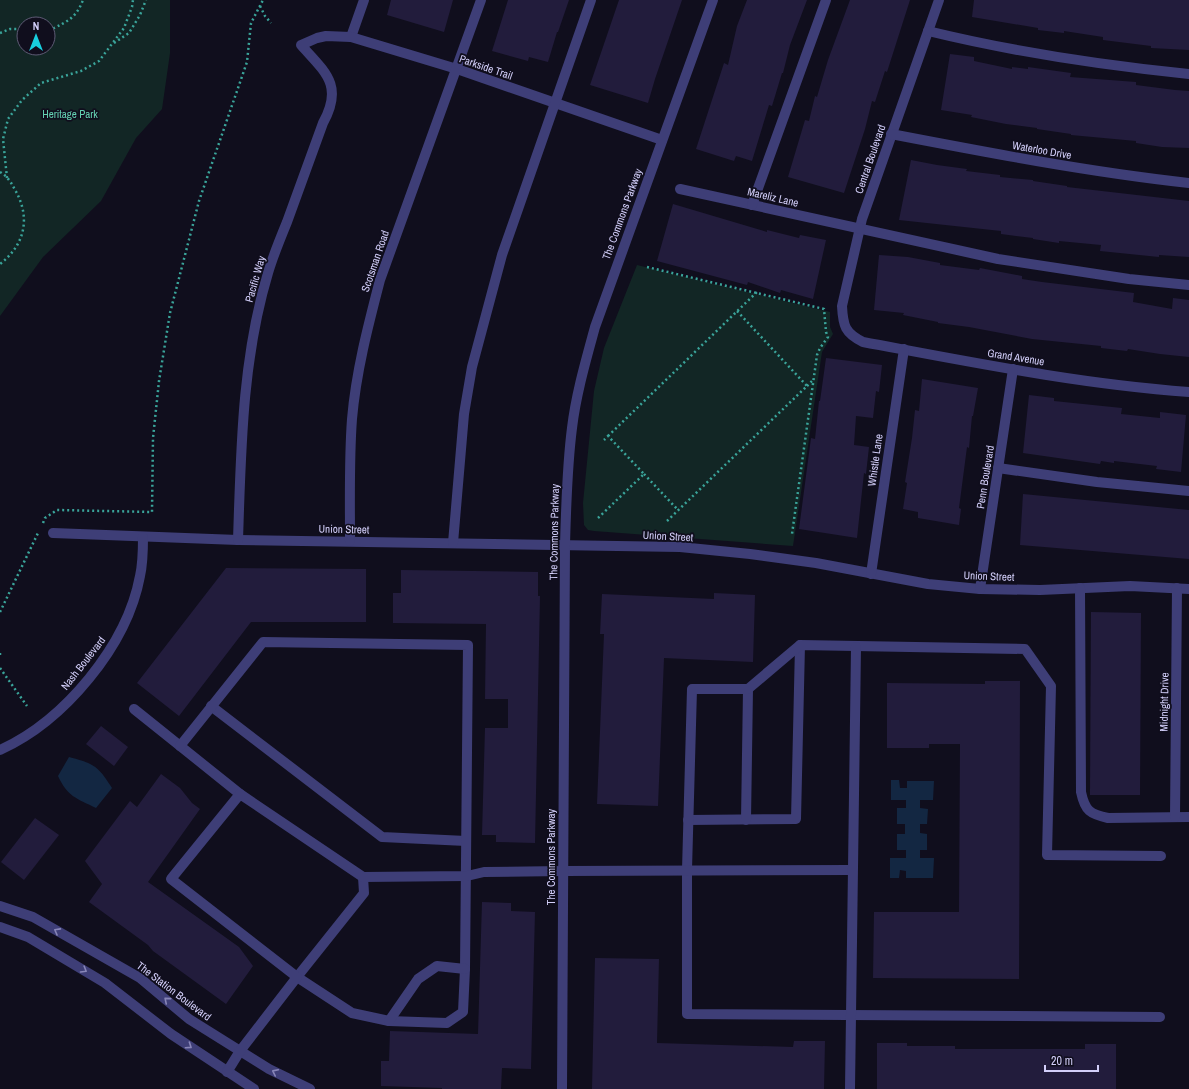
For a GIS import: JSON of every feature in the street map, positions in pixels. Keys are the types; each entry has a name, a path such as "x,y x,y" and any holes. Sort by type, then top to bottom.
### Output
{"street":[{"path":"351,37 364,0"},
{"name":"Scotsman Road","path":"350,541 350,464 352,418 368,325 380,280 481,0"},
{"path":"453,543 464,414 472,366 502,255 591,0"},
{"name":"The Commons Parkway","path":"562,1089 565,545 567,477 571,434 581,379 595,327 713,0"},
{"path":"752,205 826,0"},
{"name":"Central Boulevard","path":"846,329 842,319 842,306 860,229 872,188 938,0"},
{"path":"928,31 1034,54 1189,74"},
{"name":"Parkside Trail","path":"301,45 326,36 351,37 457,70 662,140"},
{"name":"Pacific Way","path":"238,540 241,448 252,347 259,307 268,272 323,123 329,112 332,90 326,73 301,45"},
{"name":"Waterloo Drive","path":"891,134 1074,168 1189,183"},
{"name":"Mareliz Lane","path":"680,189 998,259 1129,279 1189,285"},
{"name":"Grand Avenue","path":"846,329 853,337 863,342 904,350 1013,369 1125,385 1189,392"},
{"name":"Whistle Lane","path":"871,574 904,350"},
{"name":"Penn Boulevard","path":"980,589 1013,369"},
{"path":"998,468 1097,482 1189,491"},
{"name":"Union Street","path":"53,532 238,540 680,548 750,554 816,563 928,584 980,589 1130,586 1189,589"},
{"name":"Nash Boulevard","path":"0,750 28,734 69,701 105,656 118,636 136,595 141,570 143,537"},
{"path":"1080,588 1081,792 1083,803 1088,811 1108,818 1189,817"},
{"name":"Midnight Drive","path":"1175,817 1177,588"},
{"path":"180,746 263,642 468,645 467,876 465,968 462,1012 447,1023 389,1021 352,1013 297,977 171,880 240,794"},
{"path":"688,820 796,819 800,645"},
{"path":"1160,856 1047,854 1051,686 1025,649 800,645 748,689 692,689 687,870 687,1014 1160,1017"},
{"path":"850,1089 856,646"},
{"path":"746,820 748,689"},
{"path":"211,706 382,837 466,841"},
{"path":"134,709 240,794 363,877 467,876 484,872 852,870"},
{"path":"227,1072 240,1051 364,893 363,877"},
{"name":"The Station Boulevard","path":"0,906 32,917 140,978 189,1019 269,1069 310,1089"},
{"path":"0,927 28,937 105,983 171,1034 254,1089"},
{"path":"389,1021 418,979 437,966 465,968"}],"path":[{"path":"56,27 71,20 79,10 83,0"},
{"path":"6,178 3,139 8,119 22,100 41,83 81,71 99,61 124,28 133,0"},
{"path":"111,46 129,33 146,0"},
{"path":"42,526 45,518 57,510 152,512 153,438 159,382 170,313 199,200 247,62 251,23 262,0"},
{"path":"259,6 271,23"},
{"path":"0,32 16,29"},
{"path":"0,172 20,197 24,215 24,230 18,245 8,258 0,264"},
{"path":"647,267 824,309 826,332 828,337 820,348 818,355 792,534"},
{"path":"604,440 757,292"},
{"path":"737,311 807,386"},
{"path":"667,521 814,379"},
{"path":"608,436 678,510"},
{"path":"598,518 644,474"},
{"path":"0,612 38,533"},
{"path":"0,603 4,605"},
{"path":"0,668 27,706"}],"green space":[{"name":"Heritage Park","path":"0,0 170,0 170,53 162,109 136,138 101,201 43,257 0,316"},
{"path":"637,265 830,312 830,327 833,334 822,352 793,546 594,531 588,530 584,525 583,503 594,391 604,348"}],"water":[{"path":"69,757 95,767 99,770 112,788 96,808 69,793 58,776"},
{"path":"891,780 899,780 900,788 907,788 907,781 934,781 933,800 920,800 920,808 928,809 927,824 920,824 920,833 927,834 927,850 920,850 920,858 934,858 933,878 906,878 906,871 900,870 899,878 890,878 890,858 906,858 906,850 897,850 897,834 905,834 905,824 897,824 897,808 906,808 906,800 891,800"}],"building":[{"path":"391,0 453,0 444,32 387,15"},
{"path":"508,0 569,0 548,62 529,57 528,61 492,51"},
{"path":"619,0 682,0 648,103 590,85"},
{"path":"747,0 807,0 790,45 783,73 772,106 769,105 752,161 736,156 734,161 696,149 724,63 728,65 737,26"},
{"path":"850,0 910,0 887,72 885,71 875,102 872,101 865,129 844,193 788,177 805,120 809,121 815,96 817,97 828,60"},
{"path":"974,0 1189,0 1189,50 1151,48 1151,46 1103,40 1103,37 1064,31 1064,33 1038,30 1038,28 972,17"},
{"path":"950,54 974,57 974,61 1012,69 1012,67 1028,69 1028,67 1071,73 1070,77 1136,82 1136,85 1189,91 1189,148 1162,147 1136,143 1136,141 1071,135 1037,128 1006,124 971,117 972,115 941,110"},
{"path":"911,160 967,169 966,171 1000,175 1000,177 1033,180 1067,187 1189,201 1189,257 1159,255 1159,257 1100,251 1101,245 1059,241 1059,243 1001,234 1001,231 899,220"},
{"path":"673,204 767,232 767,230 799,238 800,235 826,240 813,299 781,290 780,293 748,282 747,285 657,261"},
{"path":"879,255 908,257 940,263 940,265 979,270 980,268 1022,276 1022,279 1042,282 1134,293 1133,302 1172,309 1173,298 1189,300 1189,357 1032,339 969,327 938,323 903,315 904,313 874,310"},
{"path":"826,358 882,365 879,392 876,391 873,418 856,416 854,445 869,447 866,474 864,473 857,538 799,529 811,438 815,439"},
{"path":"922,379 978,388 972,416 969,448 967,447 959,508 961,509 959,525 918,518 918,512 903,509 907,483 905,482 915,410 919,411"},
{"path":"1029,395 1054,398 1054,401 1122,408 1121,414 1160,418 1160,412 1186,415 1181,472 1156,469 1157,466 1114,461 1114,463 1101,461 1100,464 1023,453"},
{"path":"1023,494 1189,510 1189,559 1020,545"},
{"path":"226,568 366,569 366,622 251,622 179,716 137,683"},
{"path":"401,570 538,572 538,596 540,596 535,843 496,842 496,835 482,835 485,728 508,728 508,699 485,699 486,624 393,623 393,593 401,593"},
{"path":"714,593 755,595 753,662 664,658 658,806 597,804 604,634 600,634 602,594 714,599"},
{"path":"1091,612 1141,613 1140,795 1090,795"},
{"path":"985,681 1020,681 1019,979 873,978 874,912 959,912 960,744 929,744 929,748 887,748 887,683 985,684"},
{"path":"101,726 128,747 114,766 86,744"},
{"path":"161,774 180,788 192,803 200,809 148,882 239,947 253,966 226,1004 89,902 102,884 85,861 130,801 137,807"},
{"path":"35,818 59,835 24,880 1,862"},
{"path":"482,902 511,903 511,911 535,912 531,1069 502,1068 501,1089 442,1089 381,1086 381,1061 389,1061 390,1031 478,1034"},
{"path":"595,958 659,959 657,1043 793,1047 794,1041 825,1041 824,1089 592,1089"},
{"path":"877,1043 907,1043 907,1046 955,1046 955,1049 1085,1049 1085,1044 1116,1044 1116,1089 877,1089"}]}
